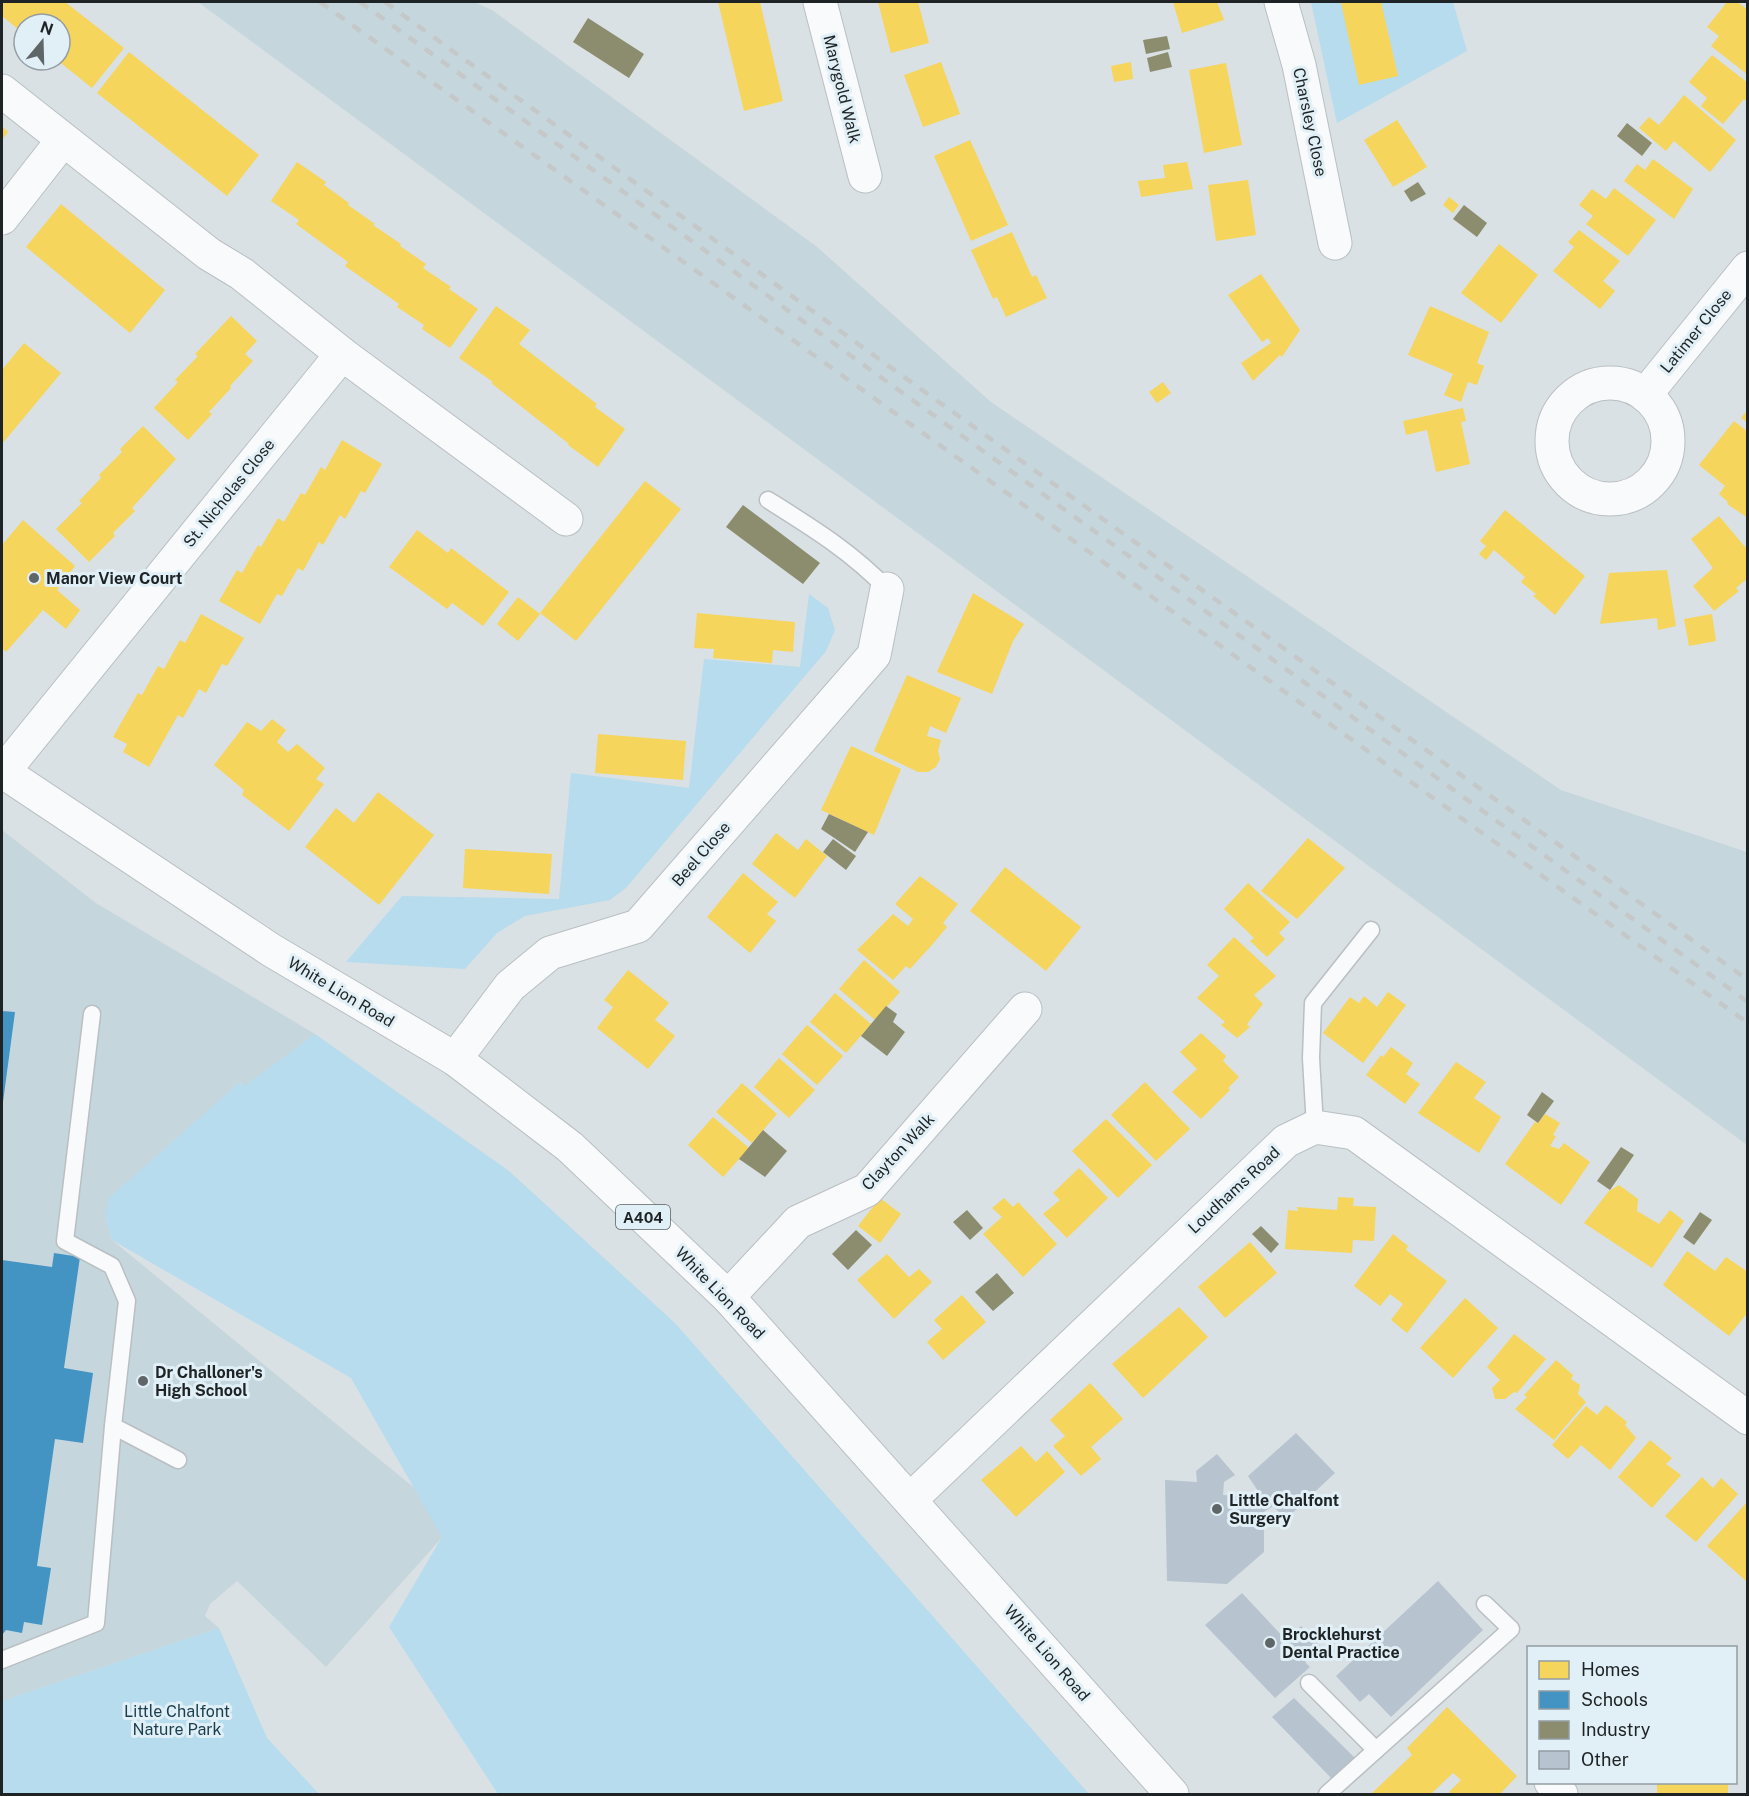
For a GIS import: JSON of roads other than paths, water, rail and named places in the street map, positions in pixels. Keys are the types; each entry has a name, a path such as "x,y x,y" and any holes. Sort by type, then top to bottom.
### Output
{"street":[{"name":"Marygold Walk","path":"820,2 865,176"},
{"name":"Charsley Close","path":"1281,2 1299,65 1335,243"},
{"path":"2,91 208,254 242,274 342,354 566,519"},
{"path":"2,218 63,140"},
{"name":"Latimer Close","path":"1645,394 1748,268"},
{"name":"St. Nicholas Close","path":"2,772 342,354"},
{"name":"Beel Close","path":"455,1059 510,986 550,953 638,926 874,655 887,589"},
{"name":"White Lion Road","path":"2,772 271,950 455,1059 570,1147 728,1297 1172,1794"},
{"name":"Clayton Walk","path":"728,1297 798,1222 867,1190 1025,1009"},
{"path":"1315,1127 1354,1133 1748,1418"},
{"name":"Loudhams Road","path":"909,1500 1286,1141 1315,1127"}],"lane":[{"path":"768,500 829,538 887,589"},
{"path":"1315,1127 1311,1058 1313,1004 1371,930"},
{"path":"2,1660 96,1623 113,1426 127,1301 112,1266 65,1241 93,1014"},
{"path":"113,1426 178,1460"},
{"path":"1327,1794 1511,1629 1485,1604"},
{"path":"1310,1683 1376,1750"}],"railway":[{"path":"320,2 1748,1023"},
{"path":"360,2 1748,1002"},
{"path":"385,2 897,372 1748,980"}],"place":[{"name":"Manor View Court","path":"34,578"},
{"name":"Dr Challoner's High School","path":"143,1381"},
{"name":"Little Chalfont Surgery","path":"1217,1509"},
{"name":"Brocklehurst Dental Practice","path":"1270,1643"}],"park label":[{"name":"Little Chalfont Nature Park","path":"177,1720"}]}
